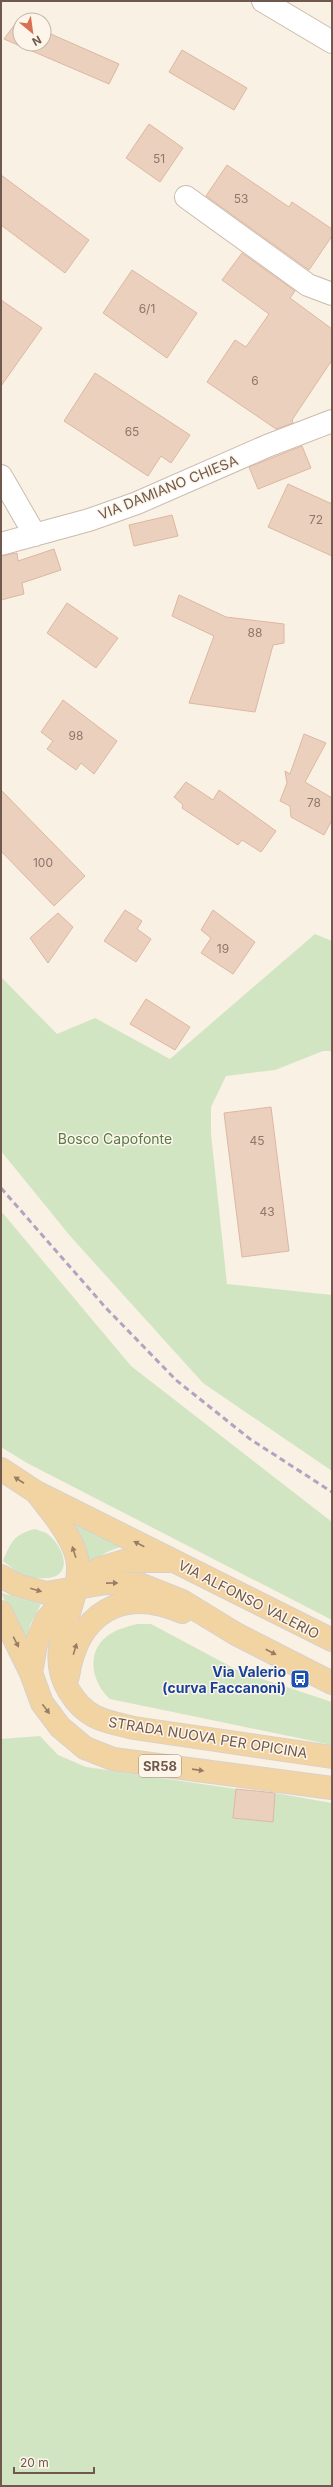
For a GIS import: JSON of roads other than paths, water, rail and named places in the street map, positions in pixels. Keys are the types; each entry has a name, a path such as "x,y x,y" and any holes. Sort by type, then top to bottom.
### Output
{"main road":[{"path":"1,1469 36,1492 174,1561"},
{"name":"STRADA NUOVA PER OPICINA","path":"36,1492 60,1523 73,1549 78,1568 70,1617 61,1638 58,1658 60,1674 83,1711 102,1721 332,1757"},
{"name":"VIA ALFONSO VALERIO","path":"74,1590 98,1569 124,1561 174,1561 332,1640"},
{"path":"1,1576 17,1585 46,1593 74,1590 106,1583 139,1584 182,1601 236,1634"},
{"path":"32,1673 36,1644 46,1620 74,1590"},
{"path":"67,1687 70,1662 77,1640 90,1622 104,1612 120,1604 140,1603 174,1608 236,1634 332,1683"},
{"name":"SR58","path":"1,1612 32,1673 42,1703 60,1727 85,1748 114,1759 332,1788"}],"street":[{"path":"263,1 332,42"},
{"path":"186,197 308,285 332,294"},
{"name":"VIA DAMIANO CHIESA","path":"1,544 36,535 137,503 267,446 332,421"},
{"path":"1,476 36,535"}],"railway":[{"path":"1,1188 106,1308 176,1380 250,1439 332,1492"}],"place":[{"name":"Via Valerio (curva Faccanoni)","path":"300,1679"}],"park label":[{"name":"Bosco Capofonte","path":"115,1138"}]}
